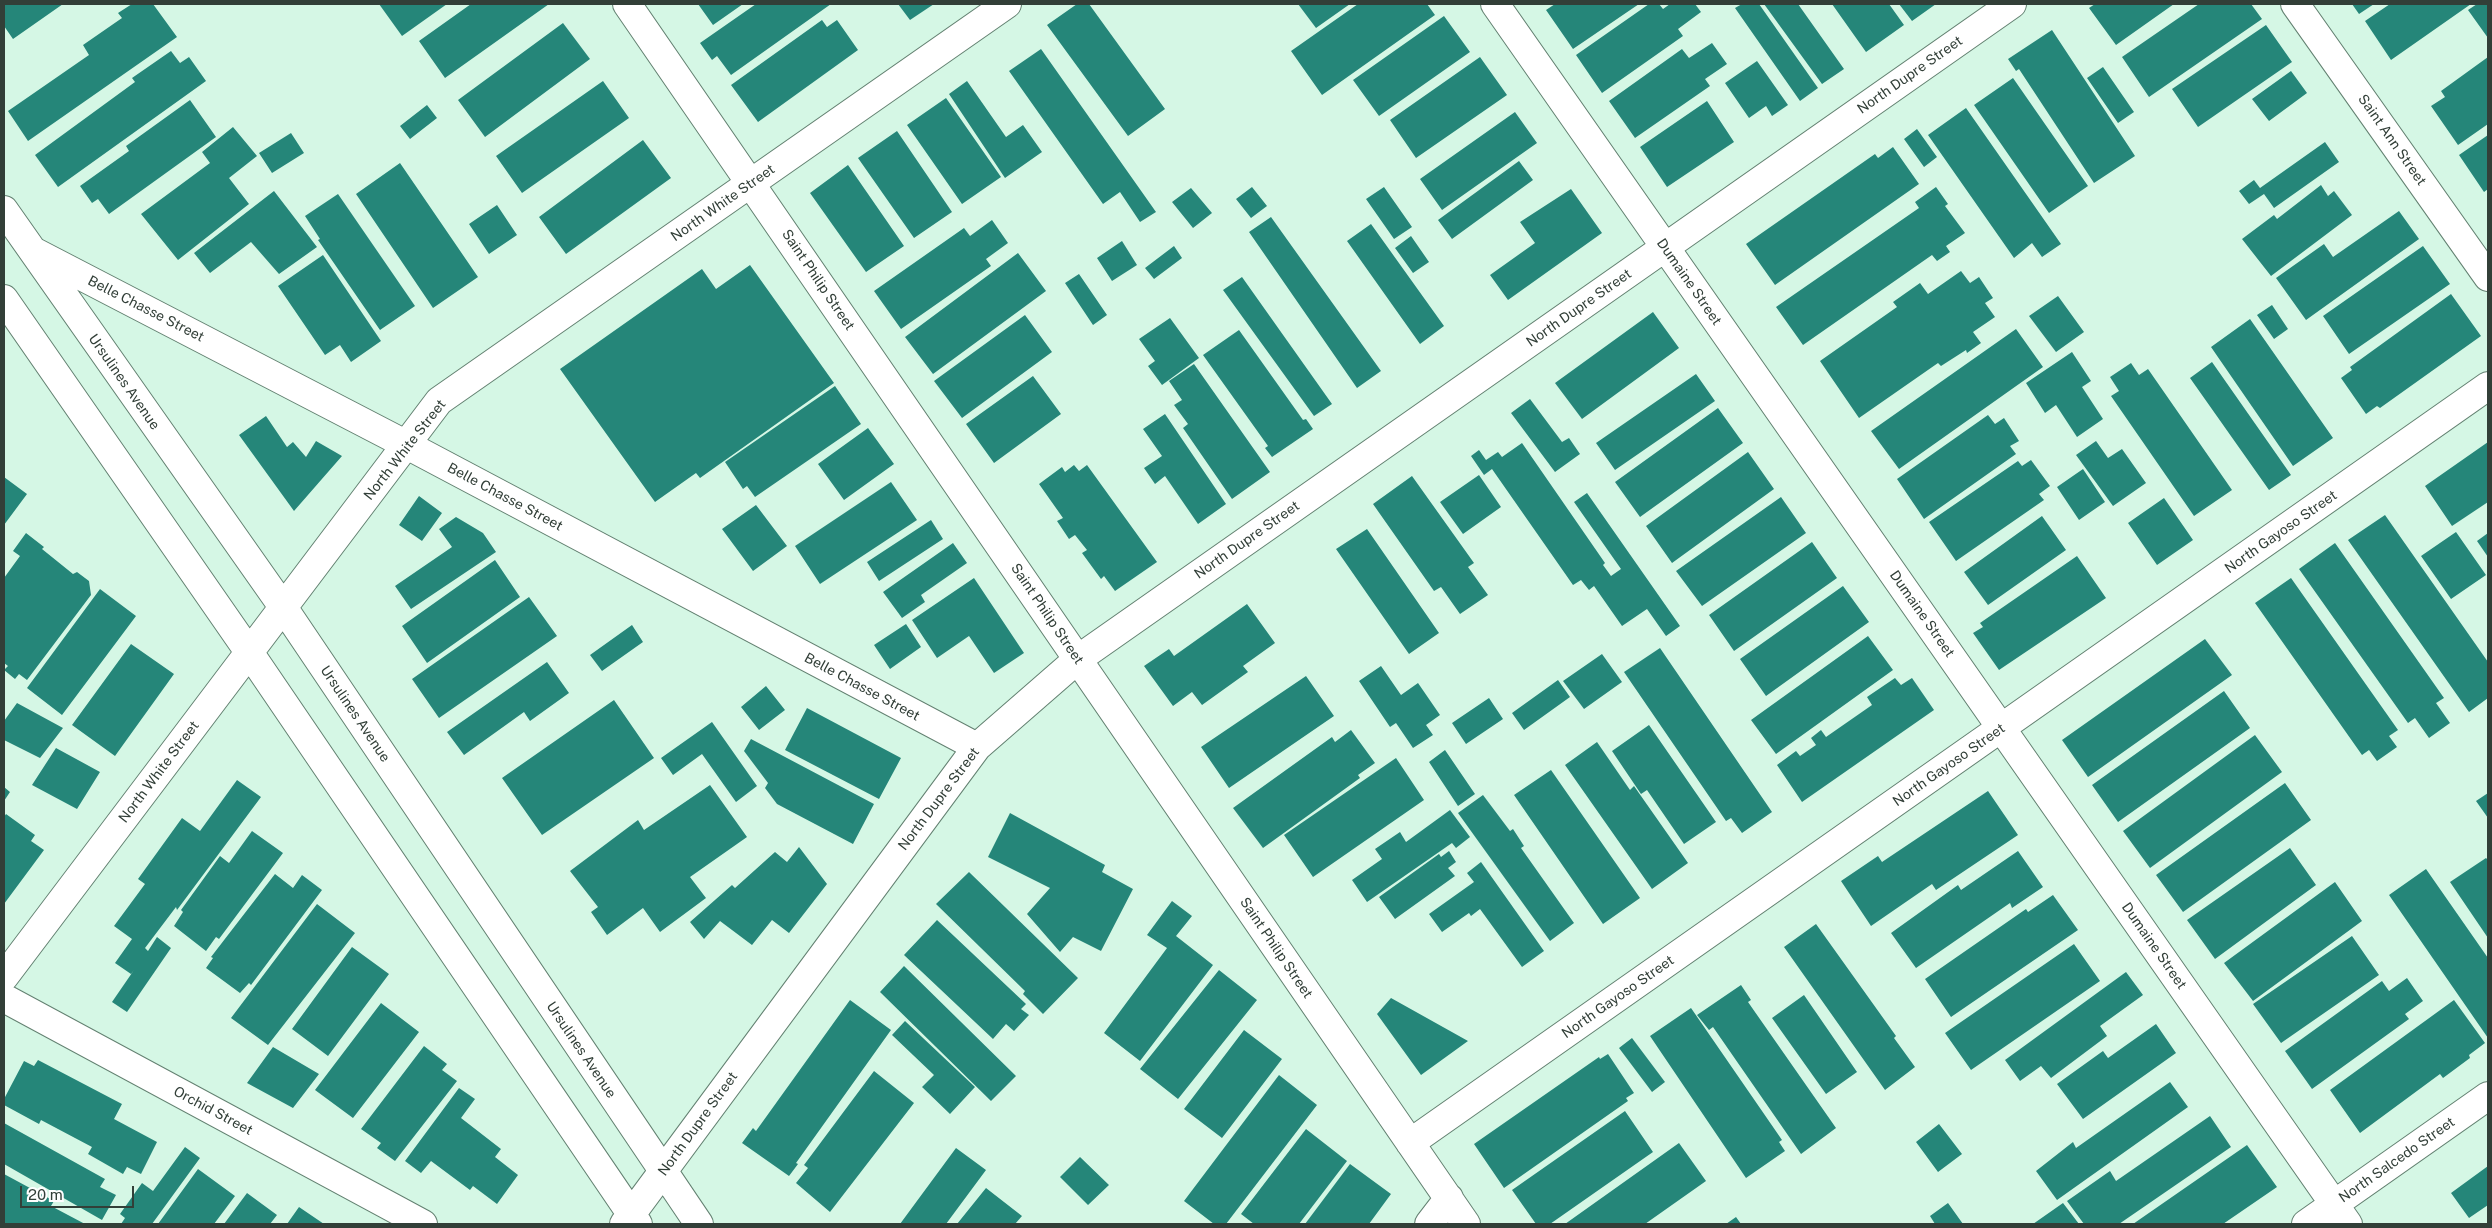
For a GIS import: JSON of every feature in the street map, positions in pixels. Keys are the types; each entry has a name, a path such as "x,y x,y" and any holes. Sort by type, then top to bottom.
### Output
{"street":[{"name":"Saint Philip Street","path":"627,4 1466,1224"},
{"name":"North White Street","path":"4,977 439,401 1007,4"},
{"name":"Dumaine Street","path":"1495,4 2341,1214"},
{"name":"North Dupre Street","path":"631,1221 662,1172 976,747 1078,659 2012,4"},
{"name":"Saint Ann Street","path":"2296,4 2488,276"},
{"name":"Ursulines Avenue","path":"4,210 283,608 662,1172 699,1224"},
{"name":"Belle Chasse Street","path":"31,250 407,445 976,747"},
{"path":"4,299 249,652 631,1221"},
{"name":"North Gayoso Street","path":"1410,1143 2488,386"},
{"name":"Orchid Street","path":"4,998 423,1224"},
{"name":"North Salcedo Street","path":"2306,1224 2341,1214 2488,1096"},
{"path":"1429,1224 1448,1198"}],"building":[{"path":"4,4 63,4 13,39 4,26"},
{"path":"132,4 153,4 177,37 28,141 8,111 89,55 83,45 122,18 118,13"},
{"path":"379,4 447,4 402,36"},
{"path":"471,4 549,4 445,78 419,41"},
{"path":"698,4 743,4 713,25"},
{"path":"756,4 831,4 731,75 717,56 712,60 700,43"},
{"path":"898,4 934,4 910,20"},
{"path":"1077,4 1089,4 1165,109 1128,136 1047,25"},
{"path":"1298,4 1350,4 1316,28"},
{"path":"1358,4 1427,4 1435,15 1322,95 1291,51"},
{"path":"1555,4 1639,4 1573,49 1546,10"},
{"path":"1649,4 1659,4 1663,9 1670,4 1695,4 1701,12 1678,29 1683,36 1602,93 1576,55"},
{"path":"1742,4 1759,4 1818,88 1800,101 1735,8"},
{"path":"1764,4 1798,4 1844,69 1822,84"},
{"path":"1832,4 1889,4 1904,25 1866,52"},
{"path":"1899,4 1936,4 1912,21"},
{"path":"2095,4 2174,4 2116,45 2089,8"},
{"path":"2199,4 2251,4 2262,19 2149,97 2122,57"},
{"path":"2352,4 2374,4 2359,14"},
{"path":"2390,4 2471,4 2391,60 2365,21"},
{"path":"2477,4 2488,4 2488,38 2468,10"},
{"path":"1444,16 1470,52 1379,116 1353,80"},
{"path":"822,20 827,27 837,20 858,50 758,122 731,85"},
{"path":"563,23 590,59 485,137 458,100"},
{"path":"2266,25 2292,62 2198,127 2172,89"},
{"path":"2052,30 2135,156 2094,183 2019,69 2016,71 2008,59"},
{"path":"1712,43 1727,64 1705,79 1710,86 1635,138 1609,101 1682,49 1689,58"},
{"path":"1041,49 1156,212 1140,222 1120,192 1103,204 1009,71"},
{"path":"171,51 180,63 189,57 206,81 58,187 35,155 135,82 132,78"},
{"path":"1480,57 1507,95 1416,158 1390,120"},
{"path":"2488,57 2488,124 2458,145 2431,106 2445,97 2441,91"},
{"path":"1757,61 1788,105 1772,116 1766,106 1749,118 1725,83"},
{"path":"2103,67 2134,112 2118,123 2087,78"},
{"path":"2291,71 2307,93 2269,121 2252,99"},
{"path":"2013,78 2088,186 2049,213 1974,105"},
{"path":"603,81 629,118 522,193 496,156"},
{"path":"967,81 1006,137 1023,125 1042,152 1005,178 949,94"},
{"path":"946,98 1001,177 962,204 907,125"},
{"path":"190,100 216,137 109,214 98,199 92,203 80,186 129,151 126,146"},
{"path":"1707,101 1734,142 1667,187 1640,147"},
{"path":"427,105 437,118 410,139 400,126"},
{"path":"1966,108 2061,244 2042,257 2032,243 2014,258 1928,135"},
{"path":"1515,112 1537,143 1442,210 1420,179"},
{"path":"233,127 257,156 229,178 249,204 178,260 141,214 210,163 202,152"},
{"path":"1917,129 1937,157 1924,167 1904,139"},
{"path":"897,131 952,212 914,238 858,158"},
{"path":"291,133 304,153 272,173 259,153"},
{"path":"2488,135 2488,189 2484,192 2459,155"},
{"path":"643,140 671,178 566,254 539,217"},
{"path":"2325,142 2339,162 2274,208 2264,194 2249,204 2239,191 2254,180 2260,188"},
{"path":"1893,147 1919,184 1775,285 1746,244 1875,154 1878,158"},
{"path":"1519,161 1533,180 1452,239 1438,220"},
{"path":"400,163 478,277 433,308 356,194"},
{"path":"848,165 904,246 866,272 810,193"},
{"path":"2321,185 2328,196 2334,191 2352,215 2271,276 2242,239 2274,215 2277,219"},
{"path":"1252,187 1267,206 1251,218 1236,199"},
{"path":"1384,187 1412,227 1394,239 1366,199"},
{"path":"1936,187 1948,204 1945,206 1965,233 1946,246 1950,252 1937,261 1932,255 1803,345 1776,307 1919,208 1915,202"},
{"path":"1191,188 1212,213 1193,228 1172,202"},
{"path":"1571,189 1602,233 1508,300 1490,275 1535,243 1520,222"},
{"path":"274,191 317,247 279,274 251,242 210,273 194,253"},
{"path":"338,194 415,306 380,330 318,240 320,239 305,216"},
{"path":"497,205 517,235 489,254 469,224"},
{"path":"2399,211 2419,239 2306,320 2276,278 2324,244 2333,257"},
{"path":"1271,217 1381,371 1357,388 1249,232"},
{"path":"992,220 1008,243 986,259 991,266 901,329 874,291 964,228 970,236"},
{"path":"1371,224 1444,326 1420,344 1347,241"},
{"path":"1411,236 1429,262 1413,273 1395,248"},
{"path":"1122,241 1137,265 1112,281 1097,258"},
{"path":"1174,246 1182,258 1154,279 1145,268"},
{"path":"2423,246 2450,284 2349,354 2323,316"},
{"path":"1018,253 1046,291 933,374 905,337"},
{"path":"323,255 381,341 351,362 340,345 325,355 278,286"},
{"path":"750,265 834,383 700,478 696,473 655,502 560,369 702,269 716,289"},
{"path":"1961,271 1970,283 1979,277 1993,298 1985,303 1995,317 1973,332 1981,343 1967,353 1966,350 1941,366 1938,363 1859,418 1820,361 1897,307 1893,302 1920,283 1928,294"},
{"path":"1079,274 1107,315 1093,325 1065,283"},
{"path":"1242,277 1332,404 1314,416 1223,290"},
{"path":"2451,294 2481,336 2380,408 2377,406 2366,414 2341,378 2352,370 2350,367"},
{"path":"2058,296 2084,332 2056,352 2029,316"},
{"path":"2272,305 2288,329 2274,339 2257,315"},
{"path":"1653,312 1679,348 1582,419 1555,383"},
{"path":"1025,315 1052,352 962,418 934,381"},
{"path":"1170,318 1199,358 1162,385 1148,366 1155,361 1139,339"},
{"path":"2250,319 2333,438 2293,466 2211,347"},
{"path":"2016,329 2043,367 1899,469 1871,431"},
{"path":"1239,330 1303,420 1306,419 1313,429 1272,457 1265,448 1268,446 1203,355"},
{"path":"2072,352 2091,381 2082,387 2103,419 2077,437 2056,405 2045,413 2026,383"},
{"path":"2212,362 2291,475 2269,490 2190,378"},
{"path":"2131,363 2139,375 2148,369 2232,490 2194,516 2111,396 2119,391 2110,377"},
{"path":"1194,364 1270,472 1232,499 1183,428 1188,424 1174,405 1182,400 1169,381"},
{"path":"1696,374 1715,401 1615,470 1596,443"},
{"path":"1033,376 1061,414 994,463 966,424"},
{"path":"835,386 861,424 755,497 747,486 743,489 725,462"},
{"path":"1530,399 1562,442 1569,438 1580,454 1555,472 1511,413"},
{"path":"1718,408 1743,443 1640,517 1615,482"},
{"path":"1165,414 1226,504 1198,524 1165,476 1155,484 1144,468 1162,456 1143,429"},
{"path":"1988,415 1995,424 2004,418 2019,441 2010,446 2016,454 1924,519 1897,479"},
{"path":"266,416 287,447 293,442 306,457 316,441 342,456 294,511 239,435"},
{"path":"868,428 894,464 844,500 818,464"},
{"path":"2096,441 2108,458 2122,449 2146,483 2113,506 2076,455"},
{"path":"2488,442 2488,502 2452,526 2425,486"},
{"path":"1522,443 1605,563 1603,565 1611,576 1621,569 1574,502 1587,493 1680,626 1666,636 1647,609 1622,626 1594,586 1589,590 1581,580 1573,585 1492,469 1484,475 1471,456 1479,450 1486,460 1498,452 1502,457"},
{"path":"1748,452 1774,489 1672,563 1646,526"},
{"path":"2031,460 2050,486 2039,494 2044,500 1956,561 1929,522 2018,461 2022,466"},
{"path":"1074,465 1079,471 1087,465 1157,562 1115,591 1104,576 1101,579 1082,553 1087,550 1075,535 1069,539 1057,521 1063,518 1039,484 1062,467 1065,472"},
{"path":"2083,469 2105,502 2079,520 2057,487"},
{"path":"1479,475 1501,507 1463,534 1440,502"},
{"path":"1412,476 1474,563 1468,567 1488,595 1460,614 1441,587 1434,591 1373,504"},
{"path":"4,477 27,494 4,525"},
{"path":"891,482 917,520 820,584 795,546"},
{"path":"419,496 442,513 422,541 399,525"},
{"path":"1781,497 1806,533 1702,606 1676,571"},
{"path":"2164,498 2193,540 2157,565 2128,523"},
{"path":"756,505 787,546 753,571 722,529"},
{"path":"2385,515 2488,662 2488,698 2469,712 2348,540"},
{"path":"2042,516 2066,550 1988,605 1964,572"},
{"path":"456,517 483,533 496,552 411,609 395,586 452,547 439,529"},
{"path":"931,520 943,539 879,581 867,562"},
{"path":"1367,529 1439,633 1409,654 1336,549"},
{"path":"2456,532 2486,575 2451,599 2421,556"},
{"path":"26,533 44,547 42,549 73,574 77,572 89,581 91,595 27,680 19,674 15,679 4,670 8,666 4,663 4,578 20,556 13,551"},
{"path":"2488,533 2488,557 2477,541"},
{"path":"1812,542 1837,578 1734,651 1709,615"},
{"path":"953,543 967,563 921,595 925,602 902,618 883,592"},
{"path":"2335,543 2444,698 2436,703 2450,723 2429,738 2415,718 2408,723 2299,569"},
{"path":"2077,556 2106,598 1999,670 1973,633 1983,627 1980,623"},
{"path":"495,560 520,597 427,663 402,626"},
{"path":"974,578 1024,653 994,673 969,636 937,658 912,620"},
{"path":"2291,578 2398,730 2389,736 2397,747 2377,761 2369,750 2362,755 2255,603"},
{"path":"1843,586 1869,622 1766,696 1740,659"},
{"path":"100,589 136,616 62,715 27,688"},
{"path":"529,597 557,636 439,718 412,679"},
{"path":"1247,604 1275,643 1243,666 1248,672 1202,705 1192,692 1173,706 1144,666 1169,649 1174,656"},
{"path":"906,624 921,647 890,669 874,645"},
{"path":"632,625 643,642 602,671 590,655"},
{"path":"1868,636 1893,670 1776,754 1751,720"},
{"path":"2205,639 2232,675 2088,777 2062,740"},
{"path":"131,644 174,674 115,756 72,725"},
{"path":"1660,648 1772,812 1742,833 1731,818 1726,821 1624,672"},
{"path":"1602,654 1622,682 1584,709 1563,681"},
{"path":"547,662 569,693 530,721 524,712 464,755 447,732"},
{"path":"1381,666 1401,695 1418,683 1440,715 1426,725 1433,735 1413,748 1396,723 1390,727 1359,681"},
{"path":"1306,676 1334,716 1229,788 1201,747"},
{"path":"1895,678 1901,685 1912,678 1934,710 1802,802 1777,765 1796,751 1800,756 1816,745 1811,738 1821,730 1826,737 1872,705 1867,697"},
{"path":"1558,680 1570,697 1524,730 1512,713"},
{"path":"766,686 785,710 759,730 741,707"},
{"path":"2224,691 2250,728 2118,822 2092,785"},
{"path":"1489,698 1503,719 1466,744 1452,723"},
{"path":"614,700 654,758 542,835 502,778"},
{"path":"17,703 63,728 40,758 4,740 4,721"},
{"path":"807,708 901,758 879,799 785,750"},
{"path":"712,722 757,786 736,802 702,754 673,775 661,758"},
{"path":"1649,725 1716,822 1684,844 1647,790 1641,794 1612,751"},
{"path":"1351,730 1375,763 1358,775 1360,778 1263,848 1233,808 1332,737 1335,742"},
{"path":"2255,735 2282,772 2150,868 2123,831"},
{"path":"751,739 874,804 853,844 777,804 765,788 768,783 744,751"},
{"path":"1597,742 1630,790 1634,786 1688,863 1652,889 1565,765"},
{"path":"56,748 100,772 77,809 32,785"},
{"path":"1445,750 1475,794 1458,806 1429,762"},
{"path":"1396,758 1424,800 1313,877 1284,835"},
{"path":"1551,770 1640,898 1603,924 1514,795"},
{"path":"237,780 261,797 177,910 176,907 145,948 148,951 157,937 171,948 127,1012 112,1002 134,970 131,974 115,963 132,939 114,926 145,884 138,879 182,818 200,831"},
{"path":"2285,783 2311,820 2183,912 2156,875"},
{"path":"710,785 747,837 690,877 706,898 660,932 643,908 607,935 591,912 598,907 570,871 638,820 644,830"},
{"path":"4,787 10,792 4,801"},
{"path":"1988,791 2018,835 1936,890 1932,884 1871,926 1841,881 1878,856 1882,862"},
{"path":"2488,793 2488,818 2476,801"},
{"path":"1483,795 1510,831 1513,829 1524,846 1521,848 1574,923 1550,941 1458,813"},
{"path":"1450,810 1470,837 1456,848 1452,843 1367,902 1352,880 1382,859 1375,849 1400,832 1406,842"},
{"path":"1010,813 1105,865 1102,872 1133,889 1101,951 1073,937 1060,952 1027,914 1050,888 988,857"},
{"path":"6,814 35,835 31,841 44,850 4,904 4,817"},
{"path":"252,831 283,853 219,939 216,937 206,951 174,926 183,912 181,910 220,856 229,863"},
{"path":"799,847 827,884 789,933 772,920 752,945 720,921 704,939 690,922 732,885 735,888 775,852 787,862"},
{"path":"2290,848 2316,885 2215,959 2187,920"},
{"path":"1449,851 1456,862 1448,868 1455,876 1395,919 1379,897 1439,854 1441,857"},
{"path":"2018,851 2043,887 2012,908 2010,903 1916,968 1891,933 1958,885 1961,890"},
{"path":"2486,858 2488,860 2488,938 2450,882"},
{"path":"1481,862 1544,951 1522,967 1480,909 1471,916 1469,913 1442,932 1429,914 1474,882 1467,873"},
{"path":"2426,869 2488,958 2488,1038 2389,895"},
{"path":"969,872 1078,978 1043,1014 1023,994 1025,991 936,904"},
{"path":"275,874 293,888 302,875 322,890 251,985 249,983 240,993 206,968 213,958 211,957"},
{"path":"2335,882 2362,921 2253,1001 2224,963"},
{"path":"2053,895 2078,930 1951,1017 1925,979 2026,909 2028,912"},
{"path":"1172,901 1192,916 1176,936 1213,965 1140,1061 1104,1033 1167,948 1147,935"},
{"path":"317,904 355,933 268,1045 231,1018"},
{"path":"937,920 1026,1004 1021,1009 1029,1015 1014,1031 1006,1024 993,1039 904,955"},
{"path":"1816,924 1896,1036 1894,1038 1915,1067 1885,1090 1784,947"},
{"path":"2352,936 2379,975 2281,1043 2253,1004"},
{"path":"2074,944 2100,981 1971,1070 1945,1033"},
{"path":"352,947 389,974 328,1056 292,1029"},
{"path":"904,966 1016,1076 991,1101 880,992"},
{"path":"1219,970 1257,1000 1178,1099 1140,1069"},
{"path":"2126,972 2143,995 2100,1026 2107,1036 2051,1078 2041,1066 2020,1081 2005,1060"},
{"path":"2407,978 2423,1001 2405,1014 2409,1019 2312,1089 2285,1051 2382,981 2389,991"},
{"path":"1741,985 1751,1000 1748,1002 1836,1128 1801,1154 1713,1027 1709,1030 1697,1015"},
{"path":"1804,995 1857,1072 1826,1094 1772,1018"},
{"path":"1391,998 1468,1041 1421,1075 1377,1014"},
{"path":"850,1000 891,1030 796,1163 798,1164 789,1176 742,1143 753,1128 756,1131"},
{"path":"2454,1000 2485,1043 2469,1055 2470,1058 2443,1078 2440,1074 2360,1133 2330,1090"},
{"path":"381,1003 419,1032 353,1118 315,1090"},
{"path":"1691,1008 1782,1140 1779,1142 1785,1151 1746,1178 1650,1036"},
{"path":"905,1021 975,1087 950,1114 922,1087 934,1075 892,1035"},
{"path":"2156,1024 2176,1053 2083,1119 2057,1084 2103,1051 2108,1058"},
{"path":"1244,1030 1282,1059 1222,1138 1184,1109"},
{"path":"1632,1038 1665,1082 1652,1092 1619,1048"},
{"path":"424,1046 447,1064 442,1070 457,1081 395,1161 377,1148 381,1143 361,1129"},
{"path":"273,1047 319,1074 293,1108 247,1083"},
{"path":"1608,1054 1634,1093 1626,1098 1628,1101 1504,1188 1474,1144 1599,1057 1600,1059"},
{"path":"38,1060 122,1104 114,1119 157,1142 141,1174 127,1167 123,1174 88,1154 92,1147 41,1120 39,1124 4,1105 4,1099 24,1061 34,1066"},
{"path":"874,1071 914,1103 830,1212 796,1183 808,1168 804,1165"},
{"path":"1279,1075 1317,1105 1226,1224 1214,1224 1184,1201"},
{"path":"2170,1082 2188,1107 2057,1200 2036,1171 2073,1142 2076,1148"},
{"path":"459,1088 475,1099 461,1118 501,1149 495,1157 518,1175 497,1204 473,1186 470,1190 431,1161 421,1173 405,1161"},
{"path":"1625,1111 1653,1152 1550,1224 1536,1224 1512,1190"},
{"path":"2210,1116 2231,1147 2119,1224 2084,1224 2067,1201 2110,1171 2116,1181"},
{"path":"4,1123 105,1179 100,1187 116,1195 102,1220 4,1164"},
{"path":"1939,1124 1962,1154 1938,1172 1916,1142"},
{"path":"1306,1129 1347,1161 1299,1224 1254,1224 1241,1214"},
{"path":"1679,1143 1706,1181 1645,1224 1565,1224"},
{"path":"2247,1145 2277,1187 2223,1224 2133,1224"},
{"path":"185,1147 200,1158 152,1224 121,1224 125,1218 120,1214 142,1183 153,1191"},
{"path":"956,1148 986,1170 946,1224 900,1224"},
{"path":"1080,1157 1109,1185 1088,1205 1060,1177"},
{"path":"1350,1164 1391,1194 1369,1224 1305,1224"},
{"path":"2488,1166 2488,1205 2469,1218 2451,1193"},
{"path":"198,1169 235,1196 214,1224 158,1224"},
{"path":"4,1174 54,1201 51,1206 85,1224 4,1224"},
{"path":"986,1188 1022,1216 1015,1224 957,1224"},
{"path":"247,1193 277,1215 270,1224 224,1224"},
{"path":"1948,1203 1963,1224 1935,1224 1930,1216"},
{"path":"2063,1203 2079,1224 2033,1224"},
{"path":"299,1207 324,1224 287,1224"},
{"path":"1736,1217 1741,1224 1726,1224"}]}
